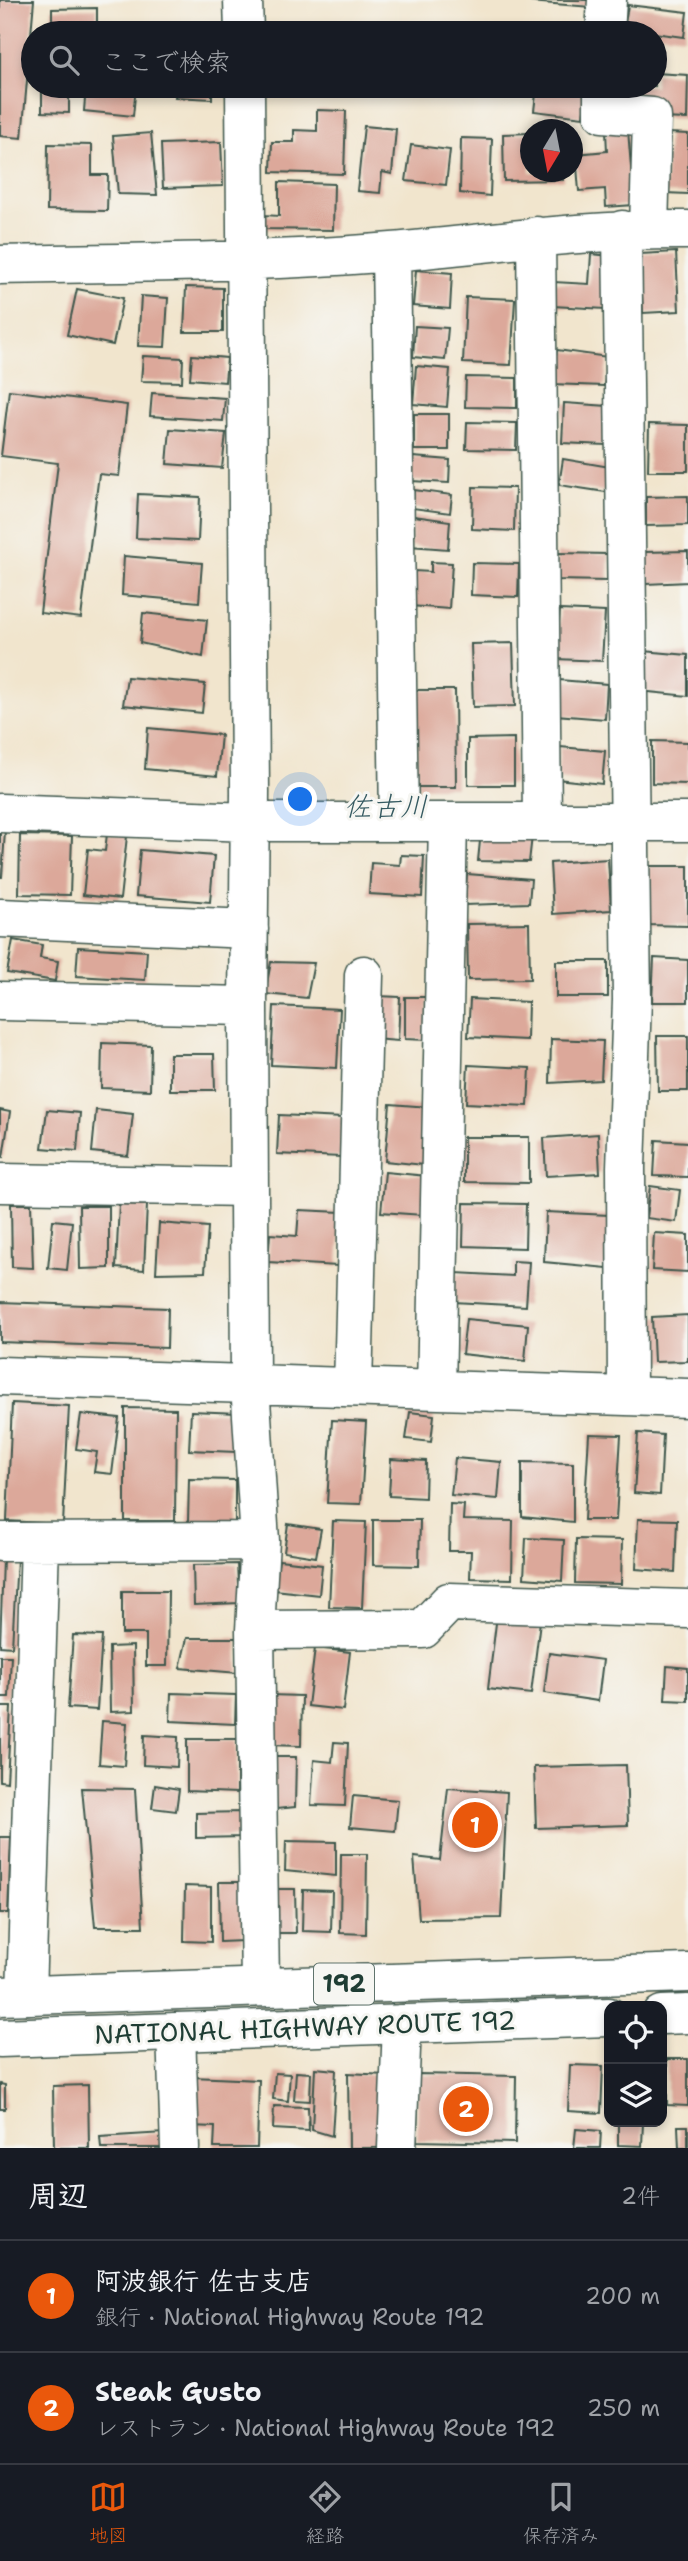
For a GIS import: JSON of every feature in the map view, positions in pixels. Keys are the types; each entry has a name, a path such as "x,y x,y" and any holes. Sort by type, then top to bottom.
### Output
{"main road":[{"path":"243,0 244,21"},
{"path":"606,21 607,0"},
{"path":"245,98 250,809 250,1384 260,1541 254,1630 260,1986"},
{"path":"604,98 603,113 652,117 635,230 628,811 632,1000 626,1167 627,1395"},
{"path":"0,265 247,259 391,252 536,236 688,230"},
{"path":"536,236 541,810"},
{"path":"391,252 399,809"},
{"path":"0,813 399,809 448,822 541,810 628,811 688,822"},
{"path":"436,1390 448,822"},
{"path":"0,918 248,929"},
{"path":"354,1387 364,975"},
{"path":"0,1001 248,1006"},
{"path":"0,1182 249,1187"},
{"path":"0,1376 688,1398"},
{"path":"0,1542 260,1541"},
{"path":"13,1996 40,1543"},
{"path":"254,1630 423,1629 449,1602 688,1609"},
{"name":"NATIONAL HIGHWAY ROUTE 192","path":"13,1996 688,1973"},
{"path":"667,2015 688,2014"},
{"name":"NATIONAL HIGHWAY ROUTE 192","path":"0,2038 604,2017"},
{"path":"397,2148 402,2024"},
{"path":"176,2032 180,2148"}],"building":[{"path":"0,0 34,0 32,21 21,21 21,98 25,98 22,138 0,136"},
{"path":"591,0 591,7 530,2"},
{"path":"628,5 687,12 684,37 667,35 667,21 625,21"},
{"path":"97,8 97,21 52,21 52,9"},
{"path":"667,74 688,75 687,119 661,118 662,101 632,99 667,98"},
{"path":"42,98 69,98 69,113 42,112"},
{"path":"85,98 135,98 133,116 84,111"},
{"path":"536,98 585,98 583,117 534,111"},
{"path":"317,110 346,111 344,174 271,172 272,142 294,142 294,130 317,131"},
{"path":"364,126 396,129 392,174 382,172 380,193 357,191"},
{"path":"628,130 634,205 606,207 605,189 579,191 578,182 583,182 583,153 607,151 606,131"},
{"path":"151,133 157,195 118,194 113,136"},
{"path":"520,133 520,181 504,181 503,134"},
{"path":"668,133 688,134 688,194 665,193"},
{"path":"461,138 492,139 490,196 460,193"},
{"path":"221,142 223,186 163,188 161,144"},
{"path":"48,144 92,145 92,175 108,175 107,211 47,210"},
{"path":"411,145 450,150 446,185 406,181"},
{"path":"279,182 334,184 333,230 264,229 264,215 279,216"},
{"path":"676,252 679,311 643,313 640,254"},
{"path":"591,254 610,256 606,309 553,306 554,282 589,284"},
{"path":"416,270 452,273 450,309 413,306"},
{"path":"186,287 223,288 223,332 184,332"},
{"path":"77,289 123,298 113,345 67,335"},
{"path":"141,296 168,298 165,347 138,346"},
{"path":"466,297 515,299 511,365 463,363"},
{"path":"415,326 448,328 445,360 413,357"},
{"path":"557,350 608,357 604,386 552,384"},
{"path":"192,355 227,358 225,382 190,379"},
{"path":"143,356 183,358 182,382 141,381"},
{"path":"416,366 450,369 447,407 413,404"},
{"path":"466,377 517,378 517,408 465,407"},
{"path":"9,390 127,405 119,476 99,474 81,618 40,613 58,463 1,456"},
{"path":"152,393 225,398 223,421 150,416"},
{"path":"564,403 608,406 606,445 562,443"},
{"path":"414,414 449,414 449,450 414,450"},
{"path":"467,422 517,423 516,450 466,449"},
{"path":"649,424 688,425 688,471 648,471"},
{"path":"170,429 226,433 222,468 167,464"},
{"path":"413,457 450,460 449,483 411,481"},
{"path":"563,459 610,467 606,492 559,485"},
{"path":"473,487 515,488 514,531 472,529"},
{"path":"414,490 452,495 450,513 412,508"},
{"path":"138,494 200,497 198,541 136,538"},
{"path":"688,496 688,525 646,526 646,497"},
{"path":"414,516 450,521 448,549 410,546"},
{"path":"688,551 688,582 646,584 644,552"},
{"path":"557,553 609,554 608,581 556,580"},
{"path":"124,556 202,563 199,602 122,595"},
{"path":"431,562 452,563 449,609 411,606 414,571 431,572"},
{"path":"472,563 519,564 518,597 471,595"},
{"path":"560,610 605,612 602,661 556,659"},
{"path":"143,613 207,620 203,657 140,643"},
{"path":"513,643 515,706 473,707 471,644"},
{"path":"643,651 688,655 688,696 639,691"},
{"path":"127,677 205,684 202,713 123,705"},
{"path":"559,680 607,684 605,719 556,715"},
{"path":"415,690 455,690 456,787 417,787"},
{"path":"148,728 221,735 217,776 145,769"},
{"path":"514,738 514,785 468,785 468,739"},
{"path":"652,741 688,742 688,784 652,783"},
{"path":"560,747 605,751 602,784 557,779"},
{"path":"0,831 5,831 2,877 0,877"},
{"path":"481,831 532,836 529,862 478,861"},
{"path":"107,834 127,836 120,899 83,895 88,849 105,851"},
{"path":"20,835 72,836 70,895 19,894"},
{"path":"140,850 214,856 210,902 136,896"},
{"path":"401,855 424,856 422,897 369,894 371,863 400,865"},
{"path":"608,859 611,910 553,914 550,863"},
{"path":"649,866 688,866 688,926 648,925"},
{"path":"467,874 531,879 529,903 465,905"},
{"path":"529,923 530,979 468,980 467,924"},
{"path":"13,940 42,945 40,958 58,961 55,981 7,973"},
{"path":"78,947 147,951 145,980 76,976"},
{"path":"654,958 688,960 688,1002 652,1002"},
{"path":"556,961 608,961 608,997 556,997"},
{"path":"271,962 314,963 307,998 265,994"},
{"path":"377,996 400,997 398,1041 374,1039"},
{"path":"405,997 428,997 427,1040 405,1039"},
{"path":"470,999 528,1002 527,1040 468,1037"},
{"path":"274,1006 340,1009 337,1068 271,1065"},
{"path":"657,1036 688,1036 688,1091 658,1091"},
{"path":"551,1039 603,1041 601,1080 550,1083"},
{"path":"102,1043 151,1045 150,1090 101,1088"},
{"path":"170,1054 214,1054 215,1090 170,1090"},
{"path":"468,1065 530,1068 528,1106 466,1103"},
{"path":"390,1104 429,1107 424,1165 385,1161"},
{"path":"0,1110 10,1112 3,1157 0,1156"},
{"path":"47,1110 80,1113 77,1151 42,1148"},
{"path":"96,1110 133,1114 128,1156 92,1152"},
{"path":"279,1115 343,1118 341,1157 277,1154"},
{"path":"598,1134 600,1173 546,1176 544,1138"},
{"path":"464,1137 529,1137 529,1183 464,1182"},
{"path":"656,1140 688,1142 688,1177 654,1176"},
{"path":"385,1172 427,1176 423,1215 381,1212"},
{"path":"650,1186 680,1190 676,1222 646,1218"},
{"path":"464,1203 526,1204 525,1248 463,1246"},
{"path":"11,1204 31,1204 33,1268 12,1267"},
{"path":"119,1204 147,1205 144,1270 116,1268"},
{"path":"79,1206 109,1206 109,1268 80,1269"},
{"path":"299,1210 341,1212 338,1266 268,1262 270,1234 297,1236"},
{"path":"546,1212 609,1215 607,1268 544,1262"},
{"path":"53,1220 72,1222 67,1270 48,1268"},
{"path":"159,1223 208,1227 205,1272 156,1273"},
{"path":"654,1233 688,1235 688,1272 652,1270"},
{"path":"513,1261 529,1262 526,1306 454,1302 456,1273 513,1276"},
{"path":"0,1302 168,1308 167,1348 0,1342"},
{"path":"688,1315 688,1361 654,1362 652,1317"},
{"path":"466,1319 528,1325 525,1361 462,1354"},
{"path":"12,1403 69,1406 63,1524 7,1521"},
{"path":"125,1408 176,1409 175,1521 125,1521"},
{"path":"191,1411 238,1413 236,1452 189,1450"},
{"path":"410,1412 434,1415 431,1442 406,1439"},
{"path":"81,1414 119,1418 112,1474 94,1472 97,1452 76,1449"},
{"path":"332,1420 366,1422 361,1504 327,1503"},
{"path":"638,1433 663,1435 660,1495 634,1493"},
{"path":"589,1434 621,1435 616,1520 584,1520"},
{"path":"455,1458 501,1462 498,1499 451,1495"},
{"path":"391,1459 426,1461 425,1498 389,1496"},
{"path":"522,1462 573,1463 573,1522 522,1517"},
{"path":"189,1479 235,1480 235,1523 188,1523"},
{"path":"450,1504 464,1505 463,1520 513,1521 512,1579 470,1578 471,1551 449,1551"},
{"path":"638,1519 677,1520 675,1572 636,1569"},
{"path":"373,1520 420,1520 419,1566 373,1565"},
{"path":"333,1521 366,1522 362,1608 329,1607"},
{"path":"288,1524 321,1529 316,1557 284,1552"},
{"path":"526,1538 564,1540 562,1581 524,1578"},
{"path":"576,1539 622,1540 621,1584 575,1583"},
{"path":"3,1559 17,1559 12,1647 0,1646"},
{"path":"279,1560 322,1565 319,1595 275,1590"},
{"path":"237,1564 239,1603 194,1605 193,1565"},
{"path":"122,1591 168,1591 167,1666 146,1666 146,1634 122,1634"},
{"path":"497,1615 540,1621 531,1694 488,1689"},
{"path":"73,1635 102,1636 97,1710 68,1708"},
{"path":"187,1638 237,1638 238,1673 180,1668"},
{"path":"133,1646 134,1711 110,1712 109,1647"},
{"path":"315,1648 350,1652 343,1710 308,1706"},
{"path":"549,1653 603,1660 598,1701 544,1693"},
{"path":"0,1656 11,1656 9,1697 0,1697"},
{"path":"667,1666 688,1668 688,1701 665,1700"},
{"path":"171,1693 236,1695 235,1724 170,1721"},
{"path":"269,1695 302,1696 301,1746 268,1745"},
{"path":"0,1707 11,1707 7,1782 0,1781"},
{"path":"102,1721 127,1723 124,1766 99,1764"},
{"path":"144,1735 178,1737 177,1767 143,1765"},
{"path":"187,1739 237,1739 237,1793 187,1791"},
{"path":"334,1742 348,1743 345,1806 311,1805 314,1760 332,1762"},
{"path":"268,1757 296,1757 295,1807 267,1810"},
{"path":"626,1765 628,1825 536,1828 534,1767"},
{"path":"155,1785 179,1789 176,1811 152,1808"},
{"path":"82,1788 135,1789 143,1927 95,1927"},
{"path":"448,1788 507,1792 501,1918 419,1919 414,1857 440,1860"},
{"path":"353,1796 398,1800 395,1831 350,1827"},
{"path":"242,1812 243,1837 196,1838 196,1813"},
{"path":"0,1837 11,1837 8,1913 0,1913"},
{"path":"286,1841 336,1842 336,1876 285,1871"},
{"path":"341,1854 367,1854 366,1934 340,1933"},
{"path":"219,1882 243,1882 243,1941 220,1942"},
{"path":"185,1886 211,1887 211,1942 184,1941"},
{"path":"270,1889 295,1889 296,1933 270,1933"},
{"path":"303,1890 332,1891 331,1932 302,1931"},
{"path":"667,2059 688,2059 688,2106 667,2105"},
{"path":"570,2065 603,2066 601,2113 568,2111"},
{"path":"315,2068 336,2070 332,2136 312,2130"},
{"path":"296,2072 311,2073 310,2101 294,2100"},
{"path":"275,2073 290,2074 288,2101 273,2099"},
{"path":"348,2073 385,2075 385,2148 349,2148"},
{"path":"418,2074 516,2076 515,2143 417,2141"},
{"path":"192,2077 259,2080 257,2148 214,2148 215,2127 190,2126"},
{"path":"0,2084 5,2085 5,2109 0,2109"},
{"path":"88,2085 89,2148 54,2148 53,2086"},
{"path":"274,2106 308,2107 309,2131 273,2129"},
{"path":"678,2126 688,2126 688,2148 679,2148"},
{"path":"618,2127 643,2127 642,2146 618,2145"},
{"path":"576,2129 601,2131 600,2148 574,2148"},
{"path":"164,2133 165,2148 101,2148 100,2137"}],"place":[{"name":"阿波銀行 佐古支店","path":"475,1825"},
{"name":"Steak Gusto","path":"466,2109"}],"water label":[{"name":"佐古川","path":"386,806"}]}
